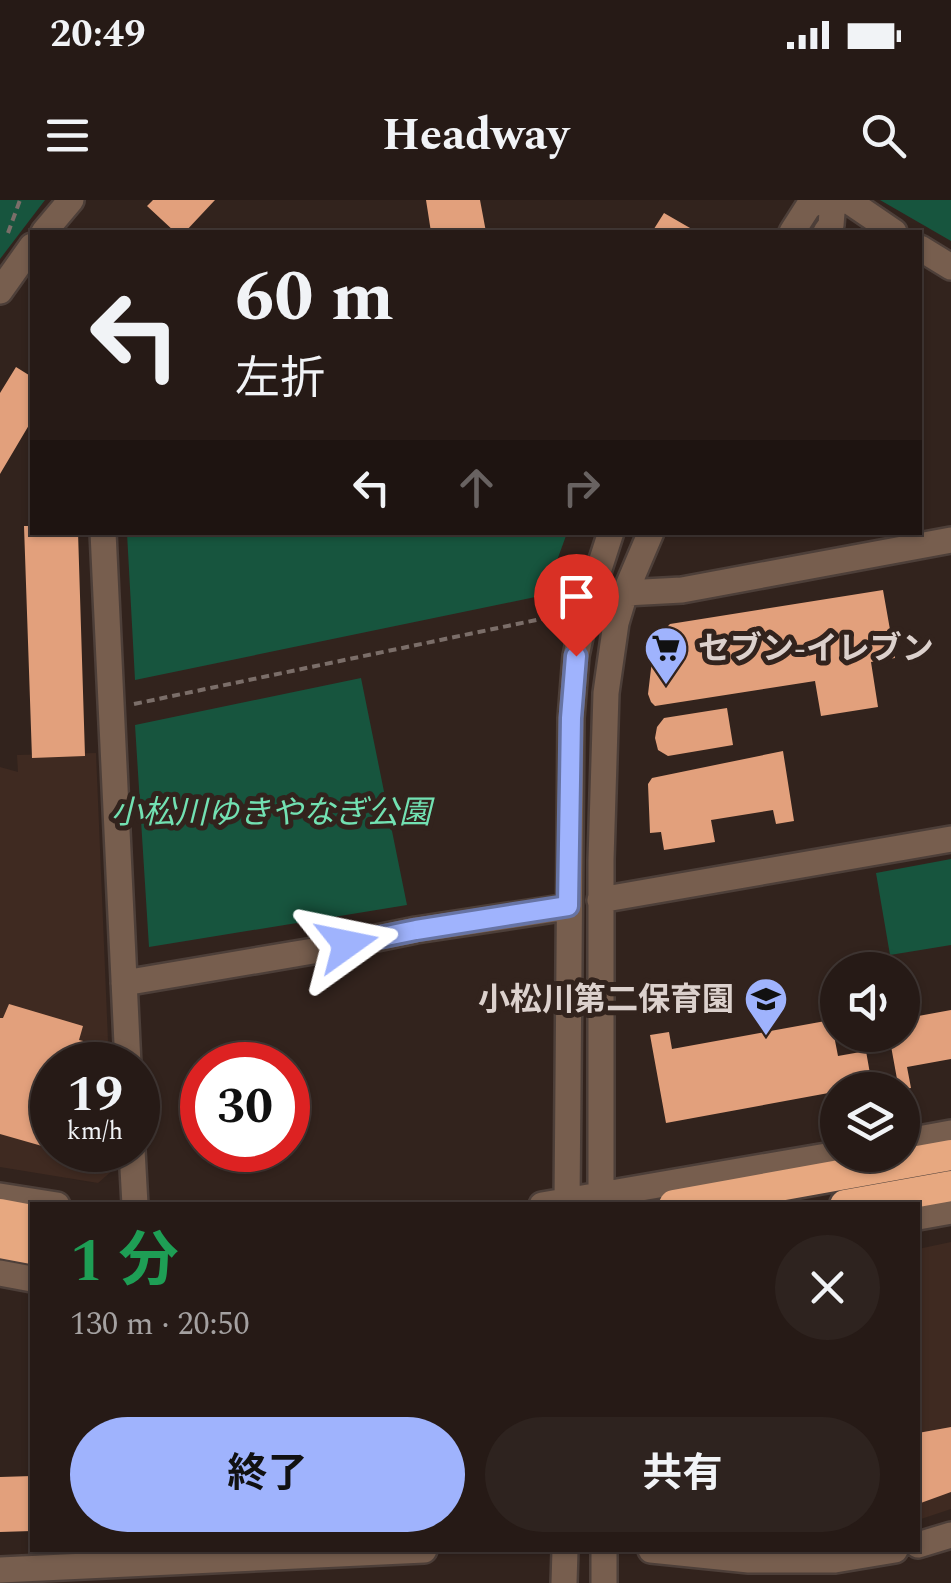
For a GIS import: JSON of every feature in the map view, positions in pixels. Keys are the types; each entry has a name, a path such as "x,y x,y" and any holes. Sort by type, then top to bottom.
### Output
{"highway":[{"path":"691,1202 951,1155"},
{"path":"862,1202 951,1186"},
{"path":"0,1214 30,1220"},
{"path":"0,1243 30,1249"}],"street":[{"path":"46,230 71,200"},
{"path":"793,230 808,207 819,200"},
{"path":"827,230 833,200"},
{"path":"846,200 891,230"},
{"path":"922,249 951,267"},
{"path":"0,291 29,258"},
{"path":"103,535 127,1042"},
{"path":"559,1202 571,718 576,656 594,580 610,535"},
{"path":"650,535 616,623 606,694 600,900 601,1200 820,1157"},
{"path":"625,593 682,590 951,540"},
{"path":"600,900 951,839"},
{"path":"124,983 568,906"},
{"path":"920,1139 951,1133"},
{"path":"133,1172 135,1202"},
{"path":"0,1196 38,1202"},
{"path":"920,1217 951,1211"},
{"path":"0,1273 30,1279"},
{"path":"920,1544 951,1535"},
{"path":"0,1570 389,1552"},
{"path":"564,1583 565,1552"},
{"path":"604,1552 604,1583"},
{"path":"671,1552 749,1560 835,1560 884,1552"}],"path":[{"path":"8,233 20,200"},
{"path":"124,706 560,614"}],"shaded area":[{"path":"96,753 108,1042 30,1042 30,1172 0,1167 0,767 18,772 17,755"},
{"path":"31,1172 111,1172 98,1183"},
{"path":"951,1242 951,1509 920,1519 920,1249"}],"green space":[{"path":"0,200 45,200 0,259"},
{"path":"880,200 951,200 951,241"},
{"path":"127,535 566,535 547,588 540,596 135,680"},
{"name":"小松川ゆきやなぎ公園","path":"361,678 407,905 149,947 135,725"},
{"path":"951,859 951,945 889,952 876,873"}],"building":[{"path":"153,200 215,200 187,230 173,230 147,206"},
{"path":"426,200 480,200 486,230 431,230"},
{"path":"664,213 694,230 653,230"},
{"path":"16,367 30,376 30,423 0,474 0,393"},
{"path":"24,526 30,526 30,535 78,535 85,756 32,758"},
{"path":"883,590 895,658 871,662 878,707 821,716 815,681 655,706 651,702 648,694 653,652 670,624"},
{"path":"727,708 733,745 668,756 658,750 657,727 664,718"},
{"path":"783,751 794,821 776,824 773,810 711,820 715,842 664,850 661,832 650,833 648,784 652,778"},
{"path":"9,1004 83,1026 79,1040 87,1042 30,1042 30,1143 0,1134 3,1018"},
{"path":"951,1010 951,1059 896,1072 892,1052 920,1052 920,1016"},
{"path":"820,1022 820,1052 837,1052 838,1056 866,1052 870,1072 820,1072 820,1095 666,1123 650,1035 669,1032 672,1049"},
{"path":"951,1427 951,1492 920,1503 920,1433"},
{"path":"30,1476 30,1531 0,1532 0,1477"}],"place":[{"name":"セブン-イレブン","path":"666,686"},
{"name":"小松川第二保育園","path":"766,1037"}],"route":[{"path":"347,944 568,906 571,718 576,656"}]}
